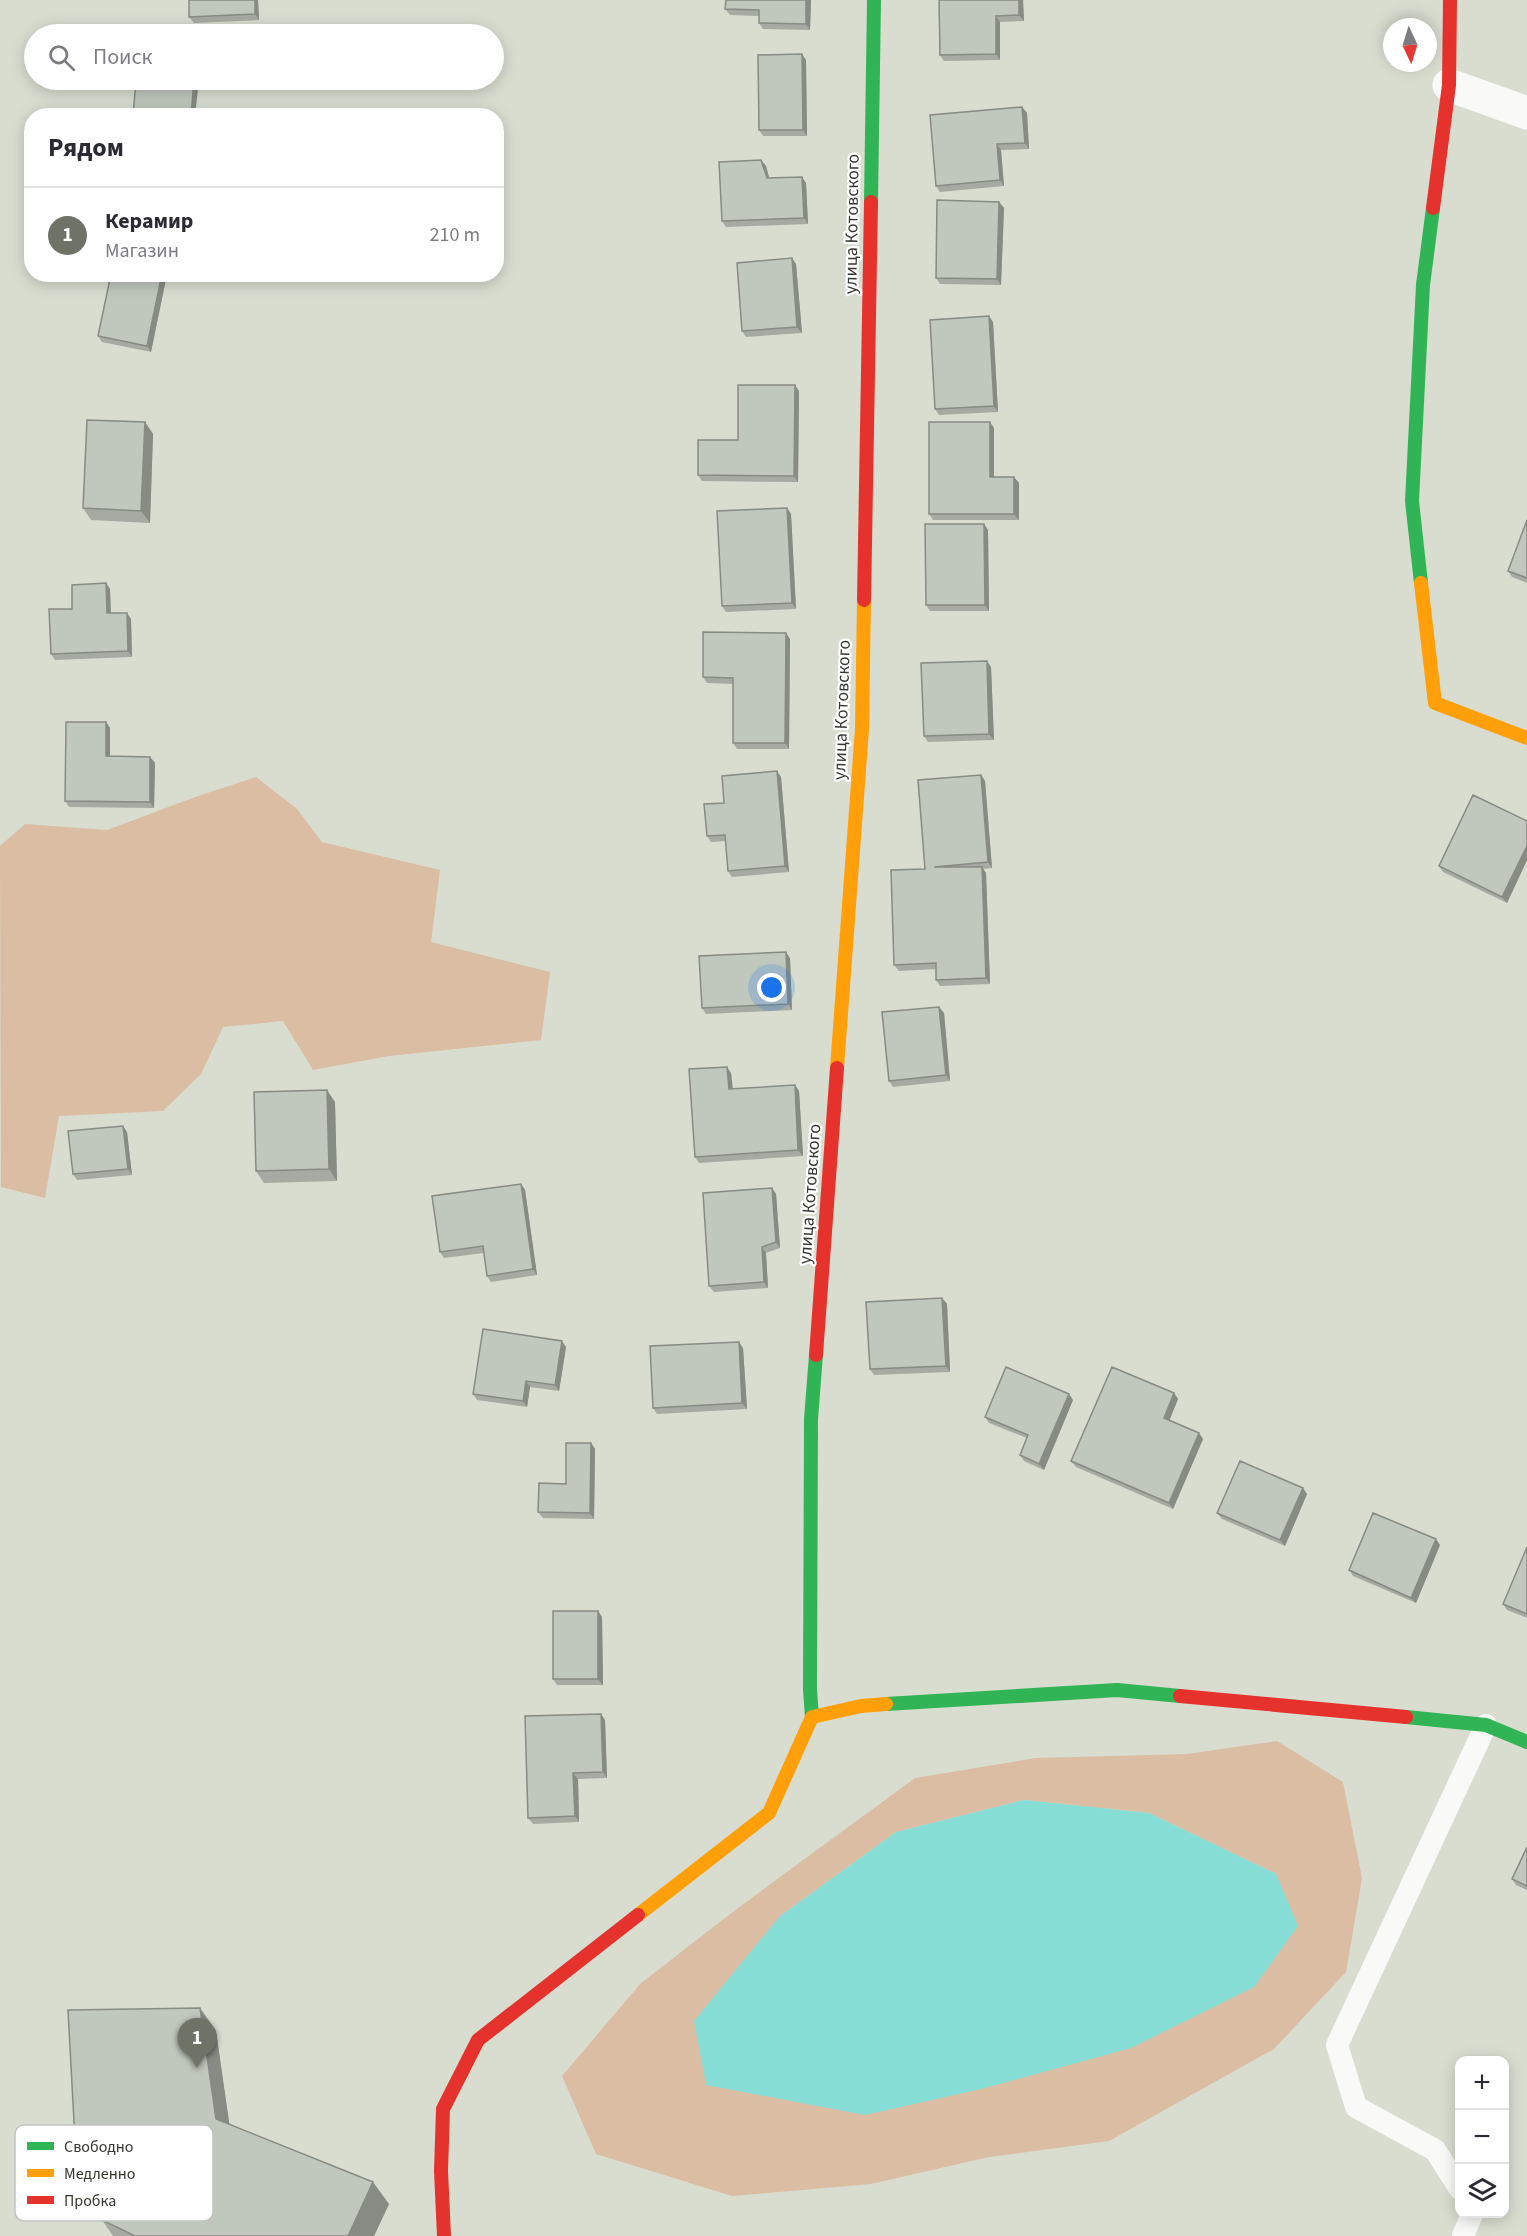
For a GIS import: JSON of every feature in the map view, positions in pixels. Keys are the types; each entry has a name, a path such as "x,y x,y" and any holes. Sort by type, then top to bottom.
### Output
{"street":[{"name":"улица Котовского","path":"812,1717 810,1690 811,1419 862,729 874,0"},
{"path":"1450,0 1449,85 1423,285 1412,501 1435,703 1527,738"},
{"path":"1449,85 1527,113"},
{"path":"444,2236 441,2171 443,2109 478,2040 769,1813 812,1717 861,1706 1117,1690 1485,1725 1527,1742"}],"lane":[{"path":"1455,2181 1435,2150 1356,2107 1337,2045 1485,1725"},
{"path":"1463,2236 1470,2218"}],"shaded area":[{"path":"256,777 297,809 322,842 440,870 431,942 550,972 541,1040 389,1056 313,1070 283,1021 223,1027 201,1074 163,1111 59,1116 45,1198 1,1187 0,846 25,824 107,830"},
{"path":"1277,1741 1343,1782 1362,1878 1346,1972 1274,2049 1109,2141 989,2157 871,2184 732,2196 596,2154 562,2076 641,1983 738,1908 915,1778 1036,1758 1187,1754","holes":["1024,1800 1149,1813 1276,1874 780,1916 896,1832"]}],"water":[{"path":"1024,1800 1149,1813 1276,1874 1298,1926 1254,1987 1131,2048 981,2089 865,2115 706,2085 694,2021 780,1916 896,1832"}],"building":[{"path":"189,0 255,0 255,14 189,17"},
{"path":"726,0 806,0 806,24 759,23 759,10 725,9"},
{"path":"939,0 1019,0 1019,15 996,16 996,54 940,55"},
{"path":"802,54 803,130 759,130 758,55"},
{"path":"135,90 193,90 192,108 134,108"},
{"path":"1022,107 1025,143 997,144 1000,180 936,186 930,115"},
{"path":"761,160 767,178 802,177 804,218 722,221 719,162"},
{"path":"937,200 999,202 997,279 936,278"},
{"path":"792,258 797,327 742,331 737,263"},
{"path":"109,282 160,282 147,346 98,336"},
{"path":"989,316 994,406 935,409 930,320"},
{"path":"738,385 795,385 794,476 698,475 698,440 738,440"},
{"path":"87,420 145,422 141,511 83,508"},
{"path":"929,422 990,422 990,477 1014,477 1014,514 929,514"},
{"path":"787,508 792,603 722,606 717,511"},
{"path":"1527,520 1527,578 1508,571"},
{"path":"925,524 984,524 985,605 926,605"},
{"path":"106,583 107,613 127,613 128,651 51,654 49,609 72,609 72,585"},
{"path":"703,632 786,633 785,743 733,743 733,678 703,677"},
{"path":"987,661 989,734 924,736 921,663"},
{"path":"66,722 106,722 106,756 150,757 150,802 65,801"},
{"path":"777,771 785,866 728,871 725,835 707,836 704,804 724,803 722,776"},
{"path":"981,775 988,862 934,867 982,867 986,978 936,980 936,963 894,965 891,870 925,869 918,780"},
{"path":"1473,795 1527,821 1527,846 1502,897 1439,866"},
{"path":"786,952 788,1004 702,1008 699,956"},
{"path":"939,1007 946,1075 889,1081 882,1012"},
{"path":"727,1067 729,1089 795,1085 798,1150 695,1157 689,1069"},
{"path":"327,1090 329,1169 256,1171 254,1092"},
{"path":"123,1126 128,1169 73,1174 68,1131"},
{"path":"521,1184 533,1269 487,1276 483,1246 440,1252 432,1196"},
{"path":"772,1188 776,1242 762,1247 764,1282 709,1286 703,1193"},
{"path":"942,1298 946,1366 870,1369 866,1302"},
{"path":"483,1329 562,1341 555,1385 526,1381 523,1401 473,1394"},
{"path":"739,1342 742,1403 653,1408 650,1346"},
{"path":"1006,1367 1069,1394 1039,1464 1020,1455 1028,1435 985,1417"},
{"path":"1112,1367 1174,1393 1164,1418 1199,1433 1169,1503 1071,1461"},
{"path":"566,1443 591,1443 590,1513 538,1512 539,1483 566,1484"},
{"path":"1240,1461 1303,1488 1280,1540 1217,1513"},
{"path":"1373,1513 1436,1539 1411,1598 1349,1570"},
{"path":"1527,1547 1527,1614 1503,1604"},
{"path":"553,1611 598,1611 598,1679 553,1679"},
{"path":"601,1714 603,1772 573,1773 575,1816 528,1818 525,1716"},
{"path":"1527,1847 1527,1886 1512,1879"},
{"path":"200,2008 216,2119 373,2182 348,2236 135,2236 104,2221 213,2221 213,2125 74,2125 68,2010"}],"traffic: fast":[{"path":"871,202 874,0"},
{"path":"1421,583 1412,501 1423,285 1433,208"},
{"path":"812,1717 810,1690 811,1419 816,1355"},
{"path":"886,1704 1117,1690 1180,1696"},
{"path":"1406,1717 1486,1725 1527,1742"}],"traffic: slow":[{"path":"1421,583 1435,703 1527,738"},
{"path":"837,1068 862,729 864,600"},
{"path":"638,1915 769,1813 812,1717 861,1706 886,1704"}],"traffic: jam":[{"path":"1433,208 1449,85 1450,0"},
{"path":"864,600 871,202"},
{"path":"816,1355 837,1068"},
{"path":"1180,1696 1406,1717"},
{"path":"444,2236 441,2171 443,2109 478,2040 638,1915"}],"place":[{"name":"Керамир","path":"197,2068"}]}
